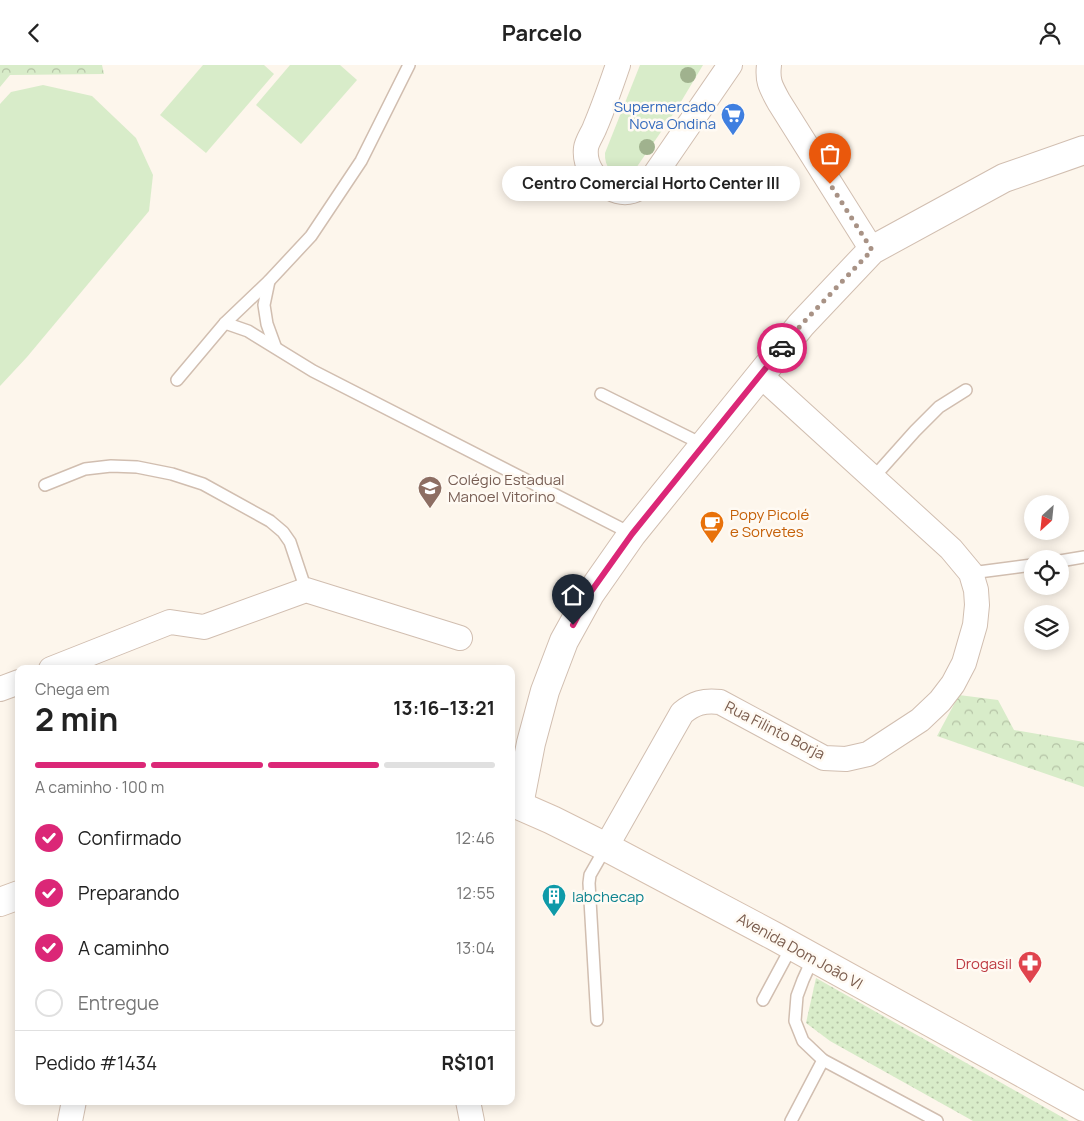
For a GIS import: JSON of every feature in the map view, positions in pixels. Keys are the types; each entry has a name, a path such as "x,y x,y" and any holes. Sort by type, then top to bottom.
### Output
{"street":[{"path":"618,65 596,127 586,146 587,165 597,179 610,188 624,192 638,191 651,179 730,65"},
{"path":"769,65 768,77 770,86 872,250"},
{"path":"515,803 544,691 564,641 590,593 632,534 801,325 872,250 1004,178 1084,150"},
{"name":"Rua Filinto Borja","path":"606,847 682,713 691,705 705,700 720,702 824,758 846,759 868,754 920,720 940,701 953,684 964,663 973,634 977,605 976,590 971,573 951,549 760,375"},
{"path":"62,665 170,622 204,627 306,590 460,638"},
{"path":"0,689 15,683"},
{"name":"Avenida Dom João VI","path":"515,807 606,847 803,952 1084,1107"},
{"path":"0,902 15,896"},
{"path":"70,1121 73,1105"},
{"path":"469,1105 472,1121"}],"lane":[{"path":"177,380 225,323 269,281 310,236 361,161 409,65"},
{"path":"269,281 264,305 267,324 275,347"},
{"path":"225,323 248,331 313,371 632,534"},
{"path":"873,478 939,407 966,390"},
{"path":"601,394 704,445"},
{"path":"45,485 85,469 111,466 137,467 172,474 204,484 270,521 283,532 290,542 306,590"},
{"path":"1069,560 1084,557"},
{"path":"971,573 1024,566"},
{"path":"597,1020 589,883 590,875 606,847"},
{"path":"763,1000 803,952"},
{"path":"803,952 803,979 797,996 795,1021 804,1041 823,1060 937,1121"},
{"path":"791,1121 823,1060"}],"green space":[{"path":"0,65 102,65 104,74 10,75 0,87"},
{"path":"203,65 264,65 274,74 206,153 160,115"},
{"path":"290,65 340,65 357,80 301,144 256,105"},
{"path":"640,65 703,65 676,110 634,171 623,175 610,169 605,160 605,153"},
{"path":"43,85 92,96 136,138 153,175 149,211 27,357 0,386 0,104 11,92"},
{"path":"959,695 998,700 1014,730 1084,742 1084,787 937,736"},
{"path":"816,978 1069,1121 973,1121 830,1041 806,1023"}],"way so far":[{"path":"782,348 801,325 872,250 830,184"}],"place":[{"name":"Supermercado Nova Ondina","path":"733,136"},
{"name":"Centro Comercial Horto Center III","path":"830,184"},
{"name":"Colégio Estadual Manoel Vitorino","path":"430,509"},
{"name":"Popy Picolé e Sorvetes","path":"712,544"},
{"name":"labchecap","path":"554,917"},
{"name":"Drogasil","path":"1030,984"}],"route":[{"path":"573,625 590,593 632,534 782,348"}]}
